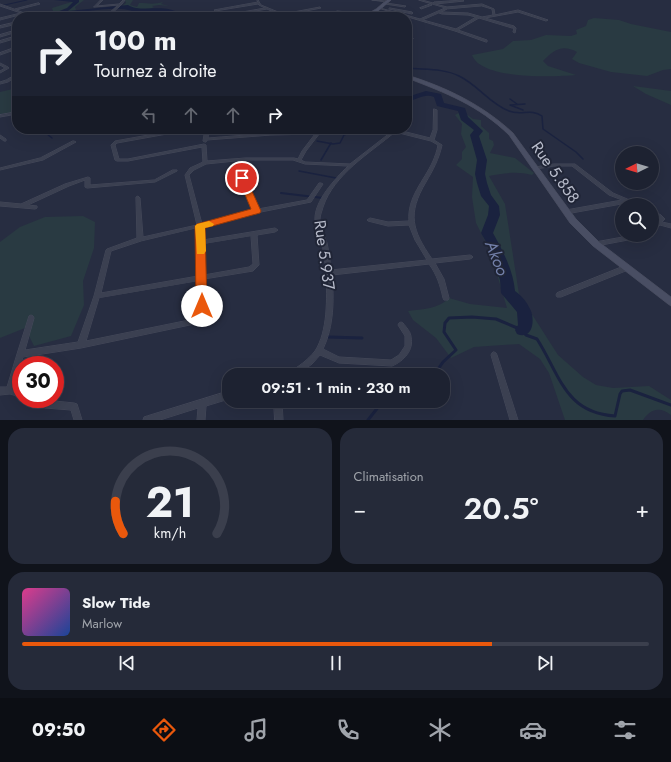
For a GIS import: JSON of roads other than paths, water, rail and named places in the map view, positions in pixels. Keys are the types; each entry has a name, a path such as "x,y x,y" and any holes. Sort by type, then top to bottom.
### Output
{"street":[{"path":"102,0 96,7 120,5"},
{"path":"113,12 124,0"},
{"path":"373,0 405,6"},
{"path":"420,0 447,8 482,5 493,9 494,15"},
{"path":"421,8 431,4 463,0"},
{"path":"216,10 258,1 277,12"},
{"path":"373,12 386,2"},
{"path":"14,9 39,4"},
{"path":"2,5 22,12"},
{"path":"244,12 268,8"},
{"path":"299,12 320,8"},
{"path":"380,8 406,12"},
{"path":"380,8 393,12"},
{"path":"420,20 447,8"},
{"path":"456,30 468,25 474,18 518,11 547,20"},
{"path":"439,12 447,14 468,14 513,27 515,28 514,32"},
{"path":"0,19 12,16"},
{"path":"412,18 456,30 486,41"},
{"path":"0,27 12,24"},
{"path":"0,37 12,33"},
{"path":"0,37 6,40"},
{"path":"0,42 12,38"},
{"path":"0,54 12,50"},
{"path":"0,64 6,68 0,72"},
{"path":"0,83 12,77"},
{"name":"Rue 5.858","path":"412,78 455,94 499,122 511,134 566,212 596,244 671,302"},
{"path":"432,140 435,130 435,110"},
{"path":"0,116 12,115"},
{"path":"161,134 116,142 113,145 116,160 204,145"},
{"path":"205,163 204,145 206,134"},
{"path":"205,139 264,134"},
{"path":"299,160 316,134"},
{"name":"Rue 5.937","path":"302,368 308,364 319,351 330,310 325,248 318,214 326,196 350,165 391,134"},
{"path":"410,134 439,143 436,159 414,202 411,223 425,255 440,277 446,298"},
{"path":"0,136 5,140"},
{"path":"0,169 41,159 74,142"},
{"path":"20,354 81,345 202,320 200,226 188,175 192,169 205,163 245,159 299,160 305,163 350,165"},
{"path":"536,168 554,165 573,165 608,192 621,198"},
{"path":"21,206 67,185 88,178 87,187 114,186 138,181 160,180 175,171"},
{"path":"242,178 256,211"},
{"path":"81,345 97,296 109,250 140,239 200,226 256,211 309,201 321,184"},
{"path":"138,198 140,239"},
{"path":"566,212 615,203"},
{"path":"0,204 35,207"},
{"path":"659,217 661,218 660,223 671,226"},
{"path":"370,220 388,224 411,223"},
{"path":"201,242 275,230"},
{"path":"97,296 202,278 254,267 256,265 254,233"},
{"path":"596,244 615,240"},
{"path":"328,274 470,257"},
{"path":"559,295 626,268"},
{"path":"0,391 10,390 31,318"},
{"path":"319,351 338,360 392,363 402,357 408,347 408,336 401,326"},
{"path":"494,355 514,420"},
{"path":"147,420 222,397"},
{"path":"201,420 202,403"},
{"path":"64,406 74,407 78,420"},
{"path":"278,408 278,420"}],"waterway":[{"path":"0,6 27,0"},
{"name":"Akoo","path":"56,0 77,1 69,9 60,12"},
{"name":"Akoo","path":"73,12 128,6 126,8 137,9 136,11 163,10 175,12"},
{"name":"Akoo","path":"412,68 440,70 453,73 472,84 502,108 513,112 530,112 542,116 543,129 576,152 583,159"},
{"name":"Akoo","path":"412,98 426,93 434,94 438,96 440,104 462,110 464,118 479,131 474,135 482,160 480,174 486,196 494,206 494,215 487,233 496,249 507,280 508,293 520,303 524,312 525,327 522,330"},
{"path":"510,99 517,104"},
{"path":"511,105 525,104"},
{"path":"510,105 523,110"},
{"path":"47,134 52,138"},
{"path":"331,144 340,143 344,135 346,134"},
{"path":"317,141 331,144"},
{"path":"321,160 331,144"},
{"path":"299,171 336,178"},
{"path":"281,193 323,198"},
{"path":"439,368 456,350 444,332 445,323 449,318 472,317 496,319 522,330 526,335 537,339 566,390 574,400 585,408 598,413 615,416 620,394 622,391 630,390 671,405"},
{"path":"328,337 362,338"},
{"name":"Akoo","path":"368,420 377,408"}]}
